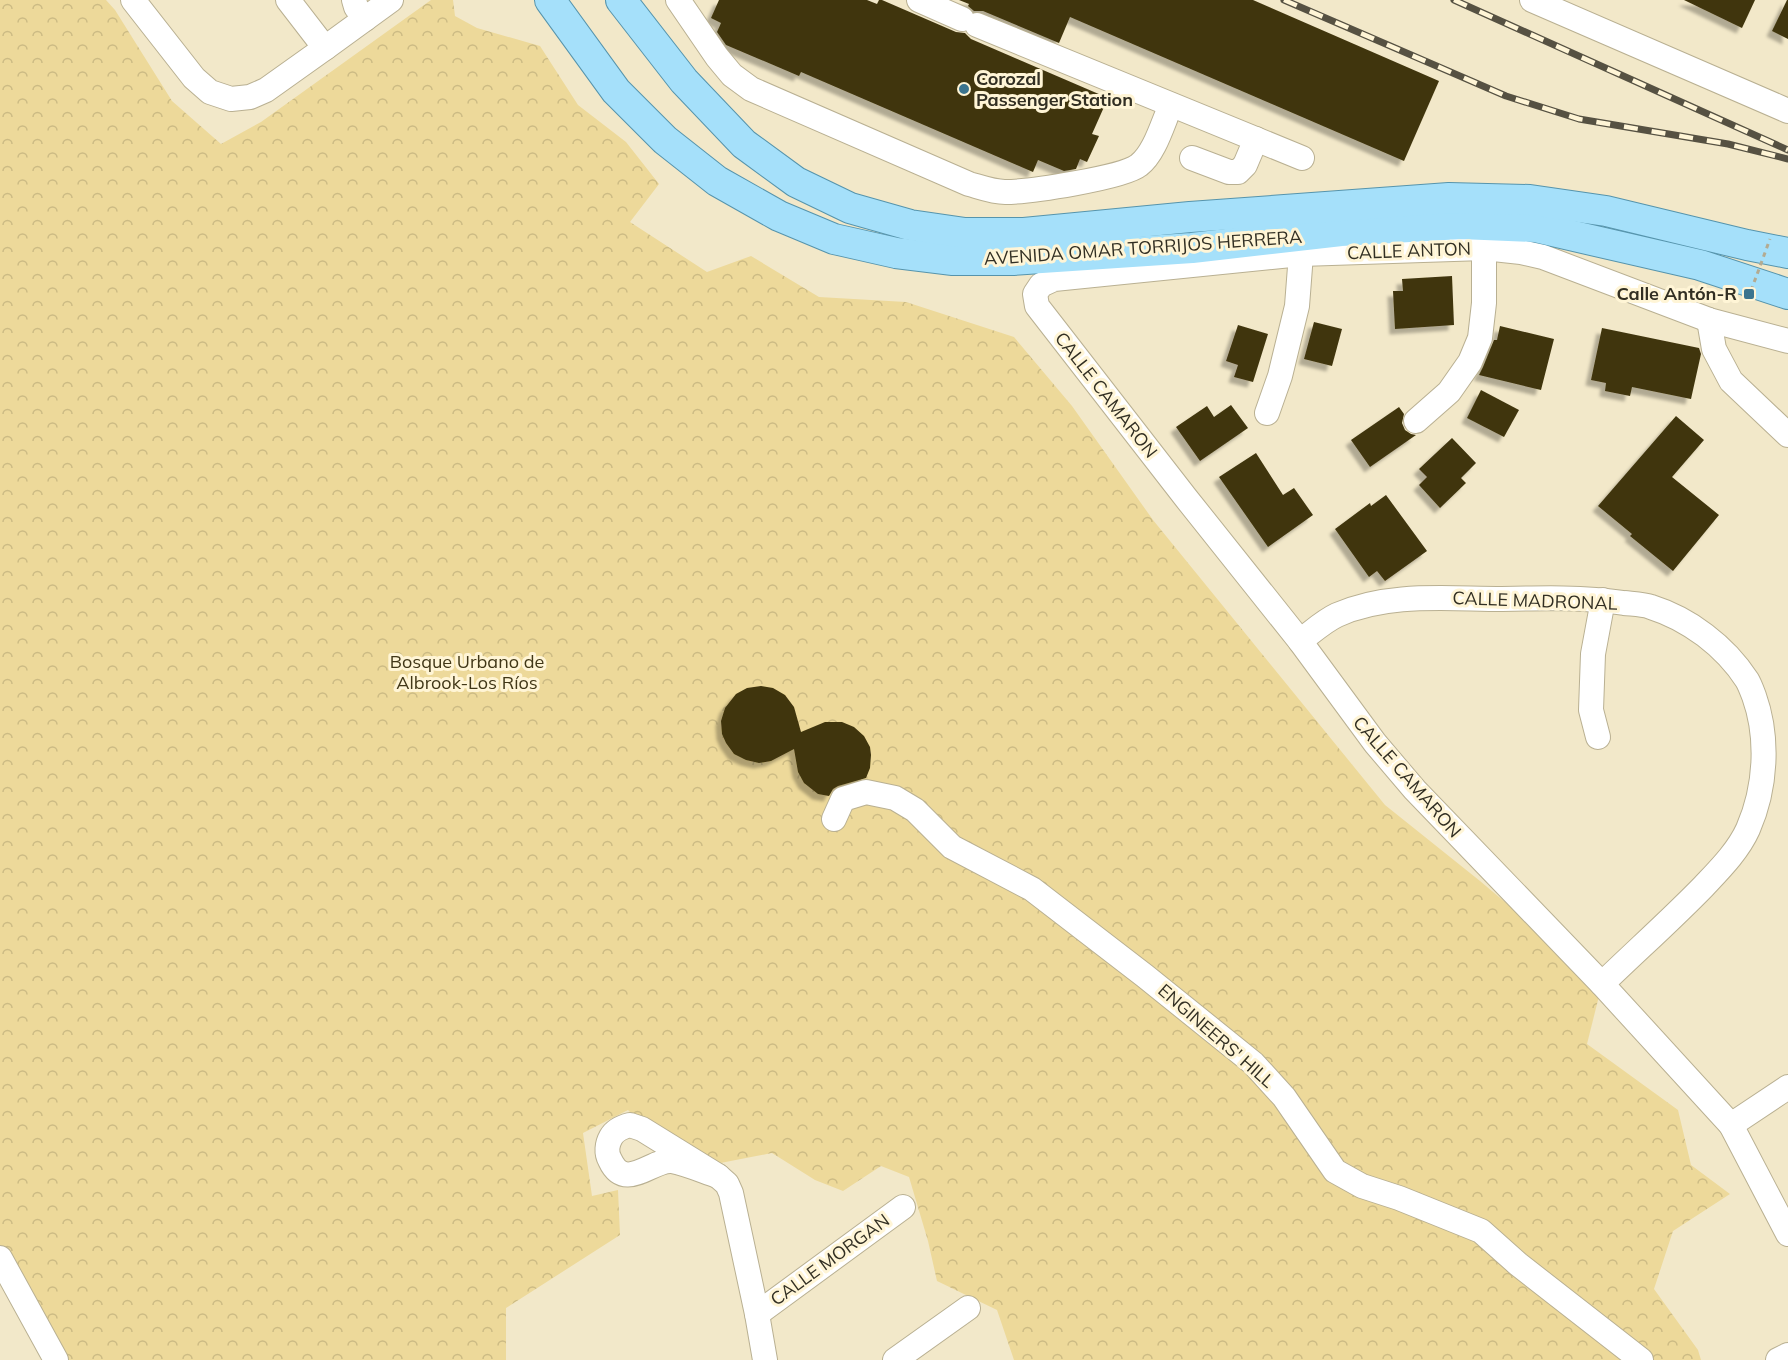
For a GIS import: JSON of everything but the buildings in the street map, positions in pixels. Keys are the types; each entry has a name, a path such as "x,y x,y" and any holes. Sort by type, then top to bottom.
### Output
{"main road":[{"name":"AVENIDA OMAR TORRIJOS HERRERA","path":"550,0 616,91 665,140 717,181 779,216 834,239 896,253 954,260 1013,260 1192,248 1341,231 1461,224 1535,227 1700,265 1788,294"},
{"name":"AVENIDA OMAR TORRIJOS HERRERA","path":"621,0 684,81 744,144 796,182 850,208 910,225 965,233 1024,233 1190,217 1449,198 1530,200 1606,211 1747,245 1779,246"}],"street":[{"path":"133,0 194,78 210,92 231,99 250,97 266,90 325,48 359,9 391,0"},
{"path":"288,0 325,48"},
{"path":"920,0 1302,158"},
{"path":"1532,0 1788,111"},
{"path":"686,3 717,57 732,75 751,89 969,184 1002,192 1033,190 1124,173 1140,165 1151,151 1171,105"},
{"path":"1192,158 1229,172 1238,172 1245,165 1256,140"},
{"path":"1416,421 1449,392 1470,362 1480,338 1484,303 1485,248"},
{"name":"CALLE ANTON","path":"1037,306 1035,294 1041,285 1054,279 1301,254 1485,248 1543,257 1709,320 1788,341"},
{"path":"1267,413 1280,376 1297,306 1301,254"},
{"name":"CALLE CAMARON","path":"1037,306 1414,790 1602,984 1731,1125 1788,1234"},
{"path":"1709,320 1714,349 1731,381 1788,435"},
{"name":"CALLE MADRONAL","path":"1300,641 1335,616 1380,601 1426,598 1573,598 1650,607 1679,619 1707,636 1729,657 1748,681 1759,710 1764,744 1761,789 1748,829 1731,856 1676,916 1602,984"},
{"path":"1598,737 1591,710 1593,654 1603,600"},
{"name":"ENGINEERS' HILL","path":"834,819 843,799 866,792 895,798 915,810 952,848 1032,889 1253,1063 1284,1097 1335,1171 1362,1186 1399,1198 1481,1231 1518,1264 1641,1360"},
{"path":"1731,1125 1788,1087"},
{"path":"718,1176 727,1184 731,1193 765,1360"},
{"name":"CALLE MORGAN","path":"757,1314 903,1207"},
{"path":"0,1258 56,1360"},
{"path":"895,1360 968,1308"},
{"path":"1778,1360 1788,1355"}],"path":[{"path":"1748,299 1779,246"}],"green space":[{"name":"Bosque Urbano de Albrook-Los Ríos","path":"0,0 106,0 115,10 172,101 221,144 261,122 431,0 453,0 455,16 477,28 540,46 578,105 626,142 659,184 630,222 707,272 751,256 819,297 906,302 1014,337 1072,406 1153,520 1385,805 1480,881 1602,984 1587,1044 1678,1110 1691,1165 1730,1194 1673,1231 1654,1289 1698,1350 1701,1360 1014,1360 997,1310 937,1281 909,1177 881,1166 843,1191 815,1180 772,1153 700,1167 657,1139 628,1110 583,1133 592,1196 618,1190 620,1235 506,1308 506,1360 49,1360 0,1266"}],"railway":[{"path":"1284,0 1506,96 1579,119 1728,144 1788,159"},
{"path":"1454,0 1788,150"}],"place":[{"name":"Corozal Passenger Station","path":"964,89"},
{"name":"Calle Antón-R","path":"1749,294"}]}
